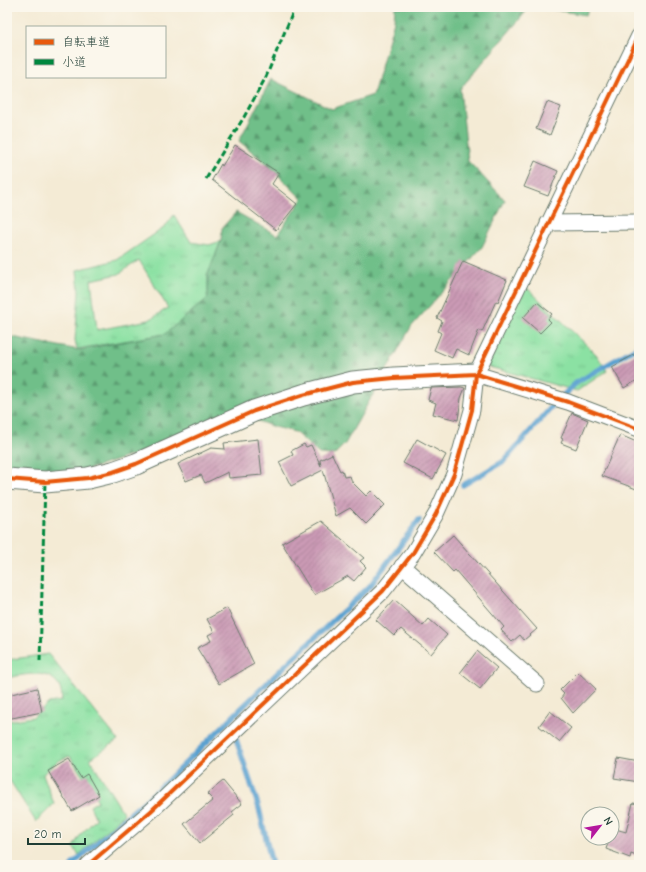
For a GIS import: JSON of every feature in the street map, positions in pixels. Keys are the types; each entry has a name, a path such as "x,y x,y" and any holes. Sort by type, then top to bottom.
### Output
{"street":[{"path":"88,865 151,811 244,724 302,666 383,591 413,553 436,514 454,474 472,410 476,374 639,36"},
{"path":"548,223 639,222"},
{"path":"7,479 45,482 88,478 114,472 136,464 254,411 303,395 353,382 476,374 568,402 639,429"},
{"path":"402,566 537,684"}],"green space":[{"path":"395,7 530,7 460,89 468,161 505,200 482,247 411,327 345,444 334,455 319,454 295,432 274,427 250,418 80,472 28,474 7,469 7,336 79,350 165,334 208,298 208,274 221,241 222,228 236,212 277,235 302,199 268,165 239,141 271,79 332,109 373,95 394,21"},
{"path":"537,7 589,7 586,15"},
{"path":"174,215 191,242 209,245 221,241 208,274 208,298 165,334 77,349 75,340 79,292 77,270 117,260 165,227","holes":["139,260 168,308 149,320 97,330 91,280 119,274"]},
{"path":"524,285 596,354 607,371 577,391 486,366"},
{"path":"48,654 118,740 90,759 124,814 79,855 73,847 81,834 96,819 90,806 98,801 70,756 58,761 43,774 54,804 36,822 7,776 7,721 33,717 49,703 62,701 61,690 57,682 51,677 35,674 7,678 7,660"}],"building":[{"path":"547,102 561,107 550,135 536,129"},
{"path":"235,145 279,173 272,184 297,204 276,230 212,180 221,164 222,166"},
{"path":"535,161 558,171 548,196 524,187"},
{"path":"463,261 507,280 498,302 496,301 482,332 479,330 469,355 456,349 452,358 434,350 441,333 438,331 442,321 437,318"},
{"path":"537,302 552,314 548,319 551,322 540,333 523,318"},
{"path":"639,352 639,379 624,388 612,367"},
{"path":"431,388 465,388 461,398 458,420 433,414 436,403 428,400"},
{"path":"572,413 588,420 576,449 561,443 563,439 561,438"},
{"path":"620,435 639,443 639,490 602,476"},
{"path":"258,439 262,475 229,478 228,472 205,483 201,475 186,481 178,464 211,448 225,449 224,443"},
{"path":"417,439 446,455 433,479 403,463"},
{"path":"304,444 306,447 311,445 321,466 320,460 332,454 340,471 342,470 344,477 350,476 352,482 366,496 371,491 385,505 366,524 350,508 336,516 323,470 291,486 279,462 293,455 291,451"},
{"path":"321,521 364,558 360,561 366,567 354,581 348,576 314,595 282,543"},
{"path":"453,535 537,629 524,640 520,635 512,642 501,630 504,627 455,570 453,572 434,552"},
{"path":"394,600 423,626 429,619 447,635 431,654 401,629 394,636 376,620"},
{"path":"227,608 254,664 219,684 197,648 211,641 208,635 214,632 207,619"},
{"path":"477,651 497,668 480,689 460,673"},
{"path":"578,672 596,689 573,713 561,698 564,694 560,690"},
{"path":"37,688 42,712 7,719 7,695"},
{"path":"550,711 571,728 559,742 539,726"},
{"path":"618,758 639,762 639,782 614,778"},
{"path":"69,759 81,778 87,774 99,795 72,811 48,771"},
{"path":"223,781 242,804 232,812 234,815 200,843 184,824 213,800 207,794"},
{"path":"633,803 639,804 639,857 631,854 630,858 606,849 607,846 620,846 620,830 626,832"}],"waterway":[{"path":"463,485 504,461 554,404 576,383 639,346"},
{"path":"72,865 165,783 291,660 370,586 419,520"},
{"path":"234,733 259,808 272,865"}],"marked path":[{"path":"206,179 244,117 266,77 295,7"},
{"path":"40,661 45,482"}],"cycle path":[{"path":"88,865 151,811 383,591 413,553 436,514 454,474 472,410 476,374 639,36"},
{"path":"7,479 45,482 88,478 113,472 136,464 254,411 303,395 353,382 394,378 476,374 568,402 639,429"}]}
